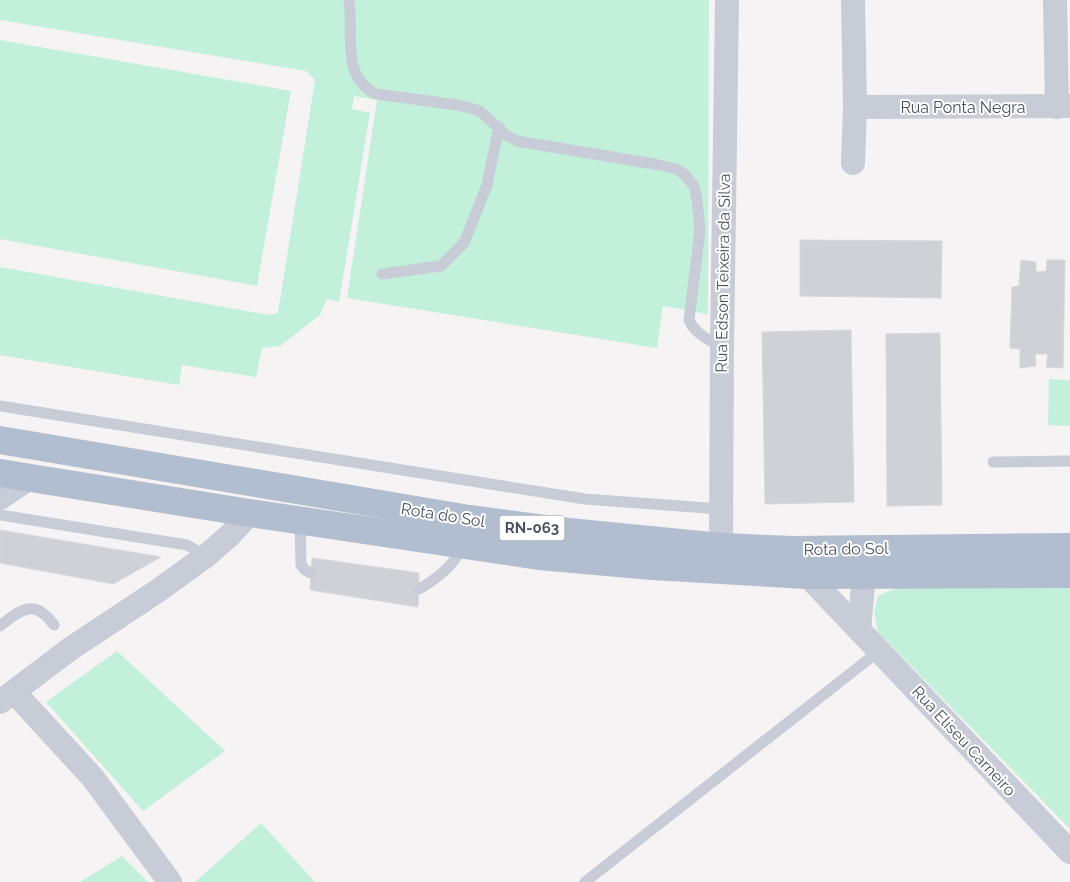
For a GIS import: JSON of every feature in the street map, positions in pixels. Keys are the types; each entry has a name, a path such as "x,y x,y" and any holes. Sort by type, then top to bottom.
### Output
{"main road":[{"name":"Rota do Sol","path":"0,440 469,519 569,532 721,547 801,550 1070,547"},
{"name":"Rota do Sol","path":"0,472 250,513 538,556 652,566 807,575 1070,574"}],"street":[{"name":"Rua Edson Teixeira da Silva","path":"721,547 727,0"},
{"path":"853,0 855,107 853,163"},
{"path":"1055,0 1063,106"},
{"name":"Rua Ponta Negra","path":"855,107 1063,106"},
{"path":"0,498 31,477"},
{"path":"170,882 93,778 7,697 70,649 206,556 230,535 250,513"},
{"name":"Rua Eliseu Carneiro","path":"807,575 1070,852"},
{"path":"859,629 864,575"}],"lane":[{"path":"349,0 351,12 351,65 364,87 376,94 458,105 480,110 517,141 654,164 677,169 685,175 694,186 696,192 700,232 689,320 693,328 701,335 722,348"},
{"path":"382,274 441,266 464,243 487,185 498,127"},
{"path":"0,406 585,499 720,509"},
{"path":"994,462 1070,461"},
{"path":"0,515 187,544 206,556"},
{"path":"300,520 301,565 311,573"},
{"path":"419,589 433,581 457,558 463,545"},
{"path":"0,626 12,616 27,608 37,609 46,615 54,625"},
{"path":"585,882 879,651"}],"green space":[{"path":"0,0 709,0 708,314 663,306 657,348 347,298 377,100 354,96 352,109 370,113 339,302 327,299 320,315 280,346 262,348 256,377 182,365 179,385 0,355 0,267 269,315 278,313 315,80 306,71 0,20"},
{"path":"0,40 291,91 257,286 0,239"},
{"path":"1049,379 1070,380 1070,426 1048,425"},
{"path":"896,588 1070,588 1070,829 878,632 874,612 878,596"},
{"path":"117,651 225,751 143,811 46,702"},
{"path":"261,823 315,882 195,882"},
{"path":"122,856 148,882 80,882"}],"building":[{"path":"800,240 942,241 941,298 800,296"},
{"path":"1021,260 1036,262 1036,272 1046,271 1047,260 1065,260 1063,368 1046,367 1048,354 1035,354 1036,366 1020,368 1020,349 1010,348 1012,287 1019,286"},
{"path":"851,330 854,502 765,504 762,332"},
{"path":"940,333 942,505 887,506 886,334"},
{"path":"0,530 161,557 113,584 0,563"},
{"path":"312,558 419,573 418,607 310,590"}]}
